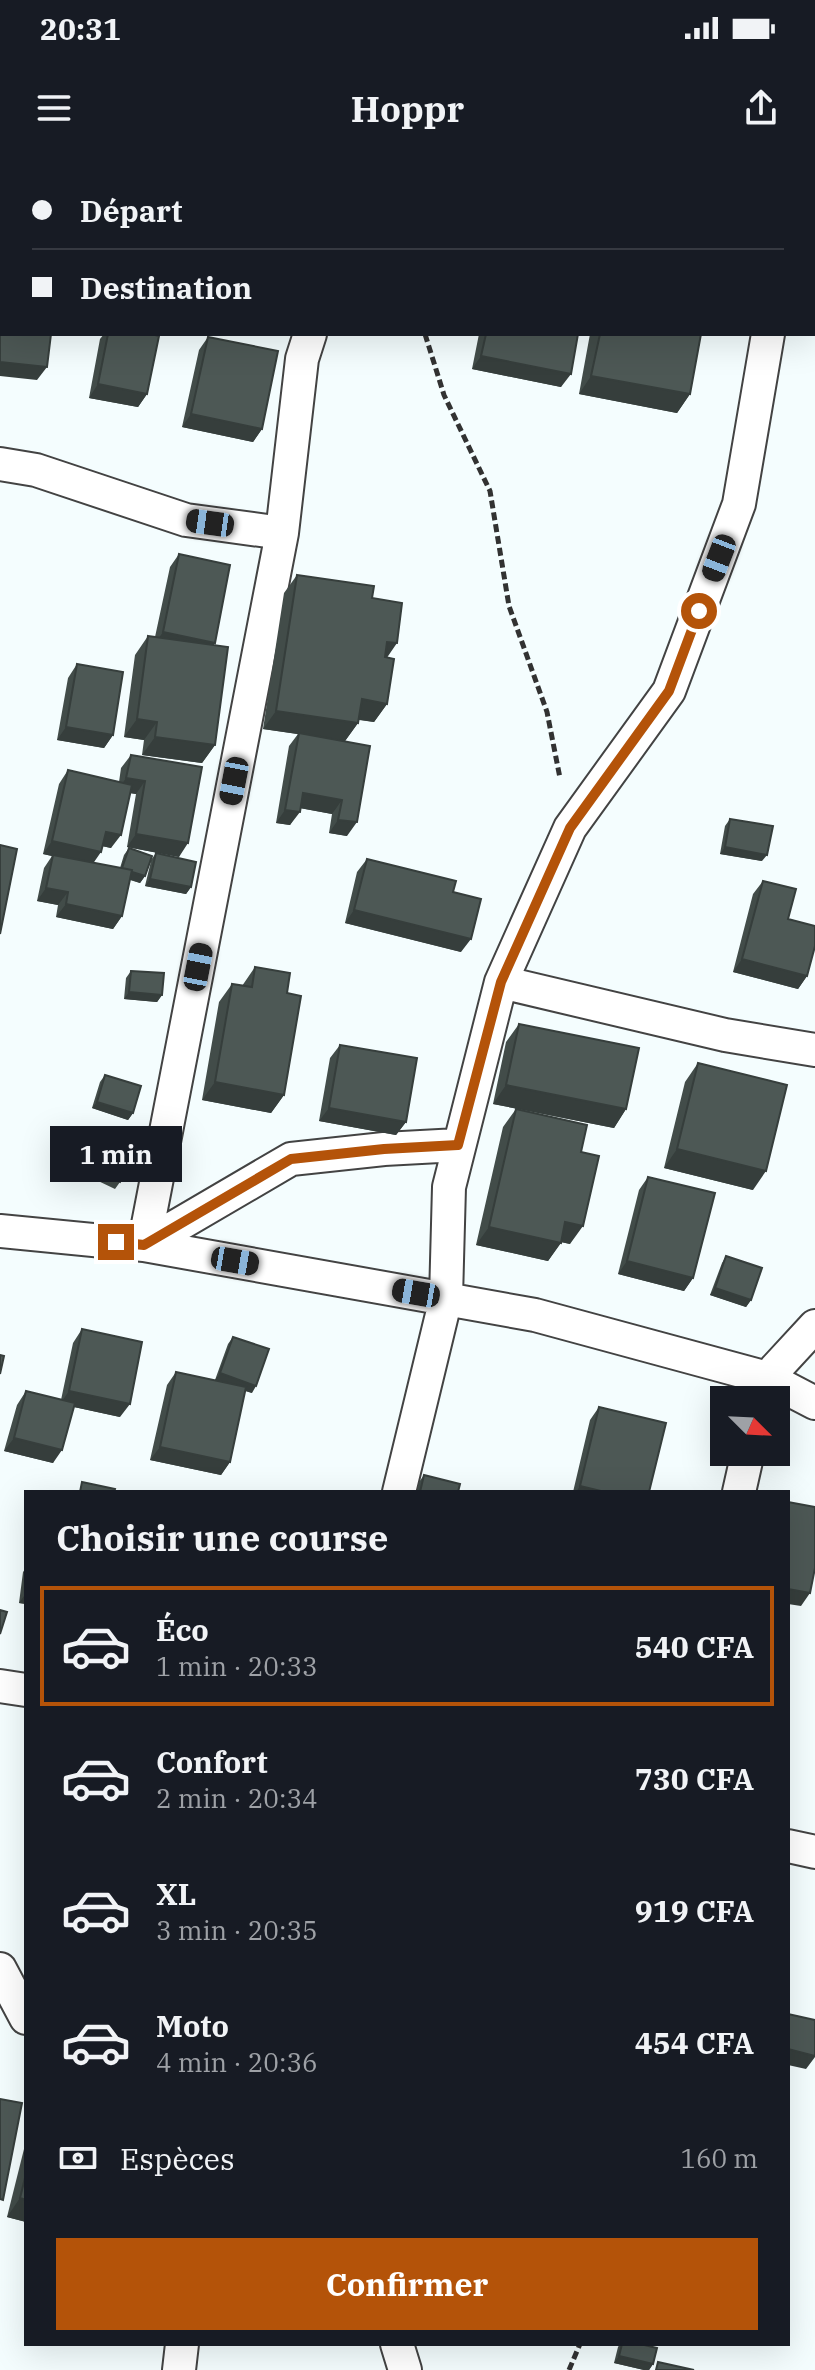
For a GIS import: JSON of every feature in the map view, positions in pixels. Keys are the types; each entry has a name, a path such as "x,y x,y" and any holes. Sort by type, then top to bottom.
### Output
{"street":[{"path":"144,1245 282,533 302,359 309,336"},
{"path":"399,1490 446,1298 449,1187 501,982 570,828 669,691 739,504 768,336"},
{"path":"0,464 36,470 186,520 282,533"},
{"path":"501,982 725,1035 815,1050"},
{"path":"144,1245 291,1159 458,1145"},
{"path":"0,1231 144,1245 535,1315 755,1386"},
{"path":"766,1386 815,1326"},
{"path":"790,1396 815,1403"},
{"path":"739,1490 745,1466"},
{"path":"0,1686 24,1690"},
{"path":"790,1846 815,1852"},
{"path":"0,1969 24,2014"},
{"path":"179,2370 182,2346"},
{"path":"398,2346 405,2370"}],"path":[{"path":"426,336 444,395 490,491 509,606 547,712 570,828"},
{"path":"569,2370 579,2346"}],"building":[{"path":"0,336 51,336 47,367 0,362"},
{"path":"108,336 159,336 147,394 98,384"},
{"path":"486,336 578,336 571,374 481,356"},
{"path":"600,336 701,336 690,394 591,376"},
{"path":"208,337 278,351 262,429 191,414"},
{"path":"179,554 230,565 215,643 163,632"},
{"path":"297,575 374,586 372,598 402,603 397,643 387,642 385,657 394,659 387,704 362,699 358,723 276,711"},
{"path":"148,636 228,647 215,745 155,737 157,722 137,719"},
{"path":"77,664 123,672 113,735 66,727"},
{"path":"299,733 370,746 357,822 338,820 342,800 303,793 300,812 285,810"},
{"path":"131,755 202,767 188,843 136,834 145,781 126,778"},
{"path":"68,770 132,785 121,835 106,832 101,852 52,841"},
{"path":"730,819 773,826 767,855 725,847"},
{"path":"0,845 17,849 0,934"},
{"path":"129,848 152,856 145,876 122,868"},
{"path":"156,853 196,862 191,887 150,879"},
{"path":"53,855 132,870 122,916 66,904 68,892 46,888"},
{"path":"367,859 456,881 453,892 481,899 471,939 354,910"},
{"path":"763,881 796,889 788,919 815,926 815,946 807,976 742,959"},
{"path":"255,967 290,973 287,993 301,996 284,1095 215,1082 232,984 252,987"},
{"path":"131,971 164,973 162,995 129,992"},
{"path":"519,1024 639,1048 626,1109 506,1085"},
{"path":"340,1045 417,1058 406,1122 329,1108"},
{"path":"698,1063 787,1085 766,1171 677,1149"},
{"path":"105,1075 141,1086 133,1113 97,1102"},
{"path":"516,1109 587,1125 581,1152 599,1156 583,1226 565,1222 561,1243 489,1227"},
{"path":"113,1139 134,1149 120,1182 98,1173"},
{"path":"648,1177 715,1193 693,1278 627,1261"},
{"path":"726,1256 762,1268 751,1300 715,1288"},
{"path":"82,1329 142,1342 130,1404 69,1391"},
{"path":"233,1337 269,1349 256,1386 220,1373"},
{"path":"176,1372 246,1387 230,1462 160,1447"},
{"path":"26,1391 75,1403 62,1450 14,1438"},
{"path":"599,1407 666,1423 649,1490 597,1490 580,1486"},
{"path":"424,1475 460,1484 458,1490 420,1490"},
{"path":"82,1482 115,1489 115,1490 80,1490"},
{"path":"790,1502 815,1507 815,1568 810,1593 790,1589"},
{"path":"0,1610 7,1612 0,1634"},
{"path":"790,2014 815,2020 815,2056 790,2050"},
{"path":"0,2099 22,2103 3,2200 0,2199"},
{"path":"622,2346 657,2348 653,2364 619,2356"},
{"path":"658,2362 694,2370 656,2370"}],"route":[{"path":"116,1242 144,1245 291,1159 458,1145 501,982 558,854 570,828 669,691 699,611"}]}
